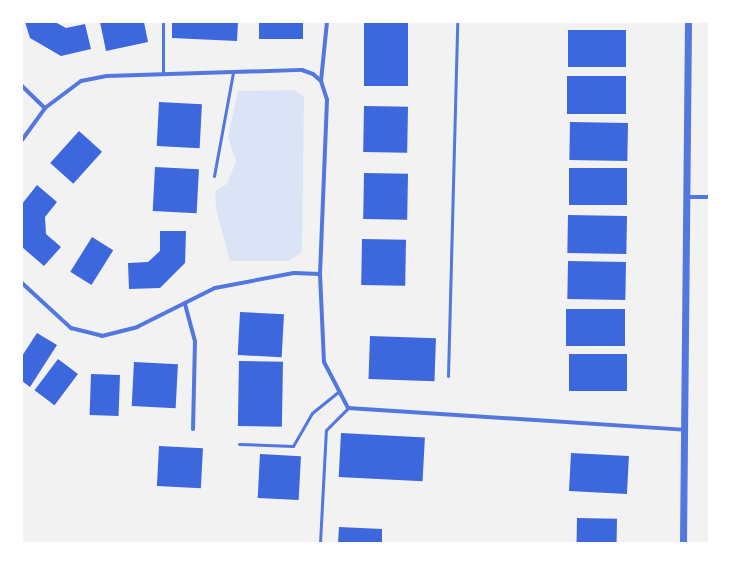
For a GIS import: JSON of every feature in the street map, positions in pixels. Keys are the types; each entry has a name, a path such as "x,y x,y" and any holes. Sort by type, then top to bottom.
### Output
{"street":[{"path":"327,22 320,81 327,100 320,274 324,362 348,408 686,430"},
{"path":"683,543 689,197 688,22"},
{"path":"22,140 44,108 82,81 107,76 302,70 320,81"},
{"path":"22,86 44,108"},
{"path":"689,197 709,197"},
{"path":"22,283 71,328 102,336 137,327 185,304 198,294 251,279 320,274"},
{"path":"185,304 195,341 193,429"}],"lane":[{"path":"163,22 163,74"},
{"path":"448,376 457,22"},
{"path":"214,176 233,72"},
{"path":"239,444 293,446 312,413 339,391"},
{"path":"320,543 326,430 348,408"}],"shaded area":[{"path":"294,90 304,97 302,252 288,261 230,261 216,209 215,191 227,184 236,161 228,138 238,91"}],"building":[{"path":"25,22 55,22 66,28 85,24 91,49 61,56 30,38"},
{"path":"100,22 144,22 148,42 106,51"},
{"path":"172,22 238,22 237,41 172,38"},
{"path":"259,22 303,22 303,39 259,39"},
{"path":"364,22 408,22 408,86 364,86"},
{"path":"568,30 626,30 626,67 568,67"},
{"path":"567,76 626,76 626,114 567,114"},
{"path":"159,102 202,104 200,148 157,146"},
{"path":"364,106 408,107 407,153 363,152"},
{"path":"570,122 628,123 627,161 569,160"},
{"path":"79,131 102,152 73,184 50,163"},
{"path":"155,167 199,169 197,213 153,211"},
{"path":"569,168 627,168 627,205 569,205"},
{"path":"364,173 408,174 407,220 363,219"},
{"path":"37,185 57,202 45,217 46,234 61,247 44,266 22,247 22,204"},
{"path":"568,215 627,216 626,254 567,253"},
{"path":"160,231 186,231 185,263 160,288 129,289 128,263 148,262 160,251"},
{"path":"92,237 113,250 91,285 70,272"},
{"path":"362,239 406,240 405,286 361,285"},
{"path":"568,261 626,262 625,300 567,299"},
{"path":"566,309 625,309 625,346 566,346"},
{"path":"240,312 284,314 282,357 238,355"},
{"path":"37,333 57,345 30,387 22,381 22,356"},
{"path":"370,336 436,338 434,381 368,379"},
{"path":"569,354 627,354 627,391 569,391"},
{"path":"58,359 78,374 54,405 35,390"},
{"path":"239,361 283,362 282,427 238,426"},
{"path":"134,362 178,364 176,408 132,406"},
{"path":"91,374 120,375 119,416 90,415"},
{"path":"341,433 425,437 423,481 339,477"},
{"path":"159,446 203,448 201,488 157,486"},
{"path":"571,453 629,456 627,494 569,491"},
{"path":"260,454 301,456 299,500 258,498"},
{"path":"577,518 617,519 617,543 577,543"},
{"path":"339,527 382,529 382,543 338,543"}]}
